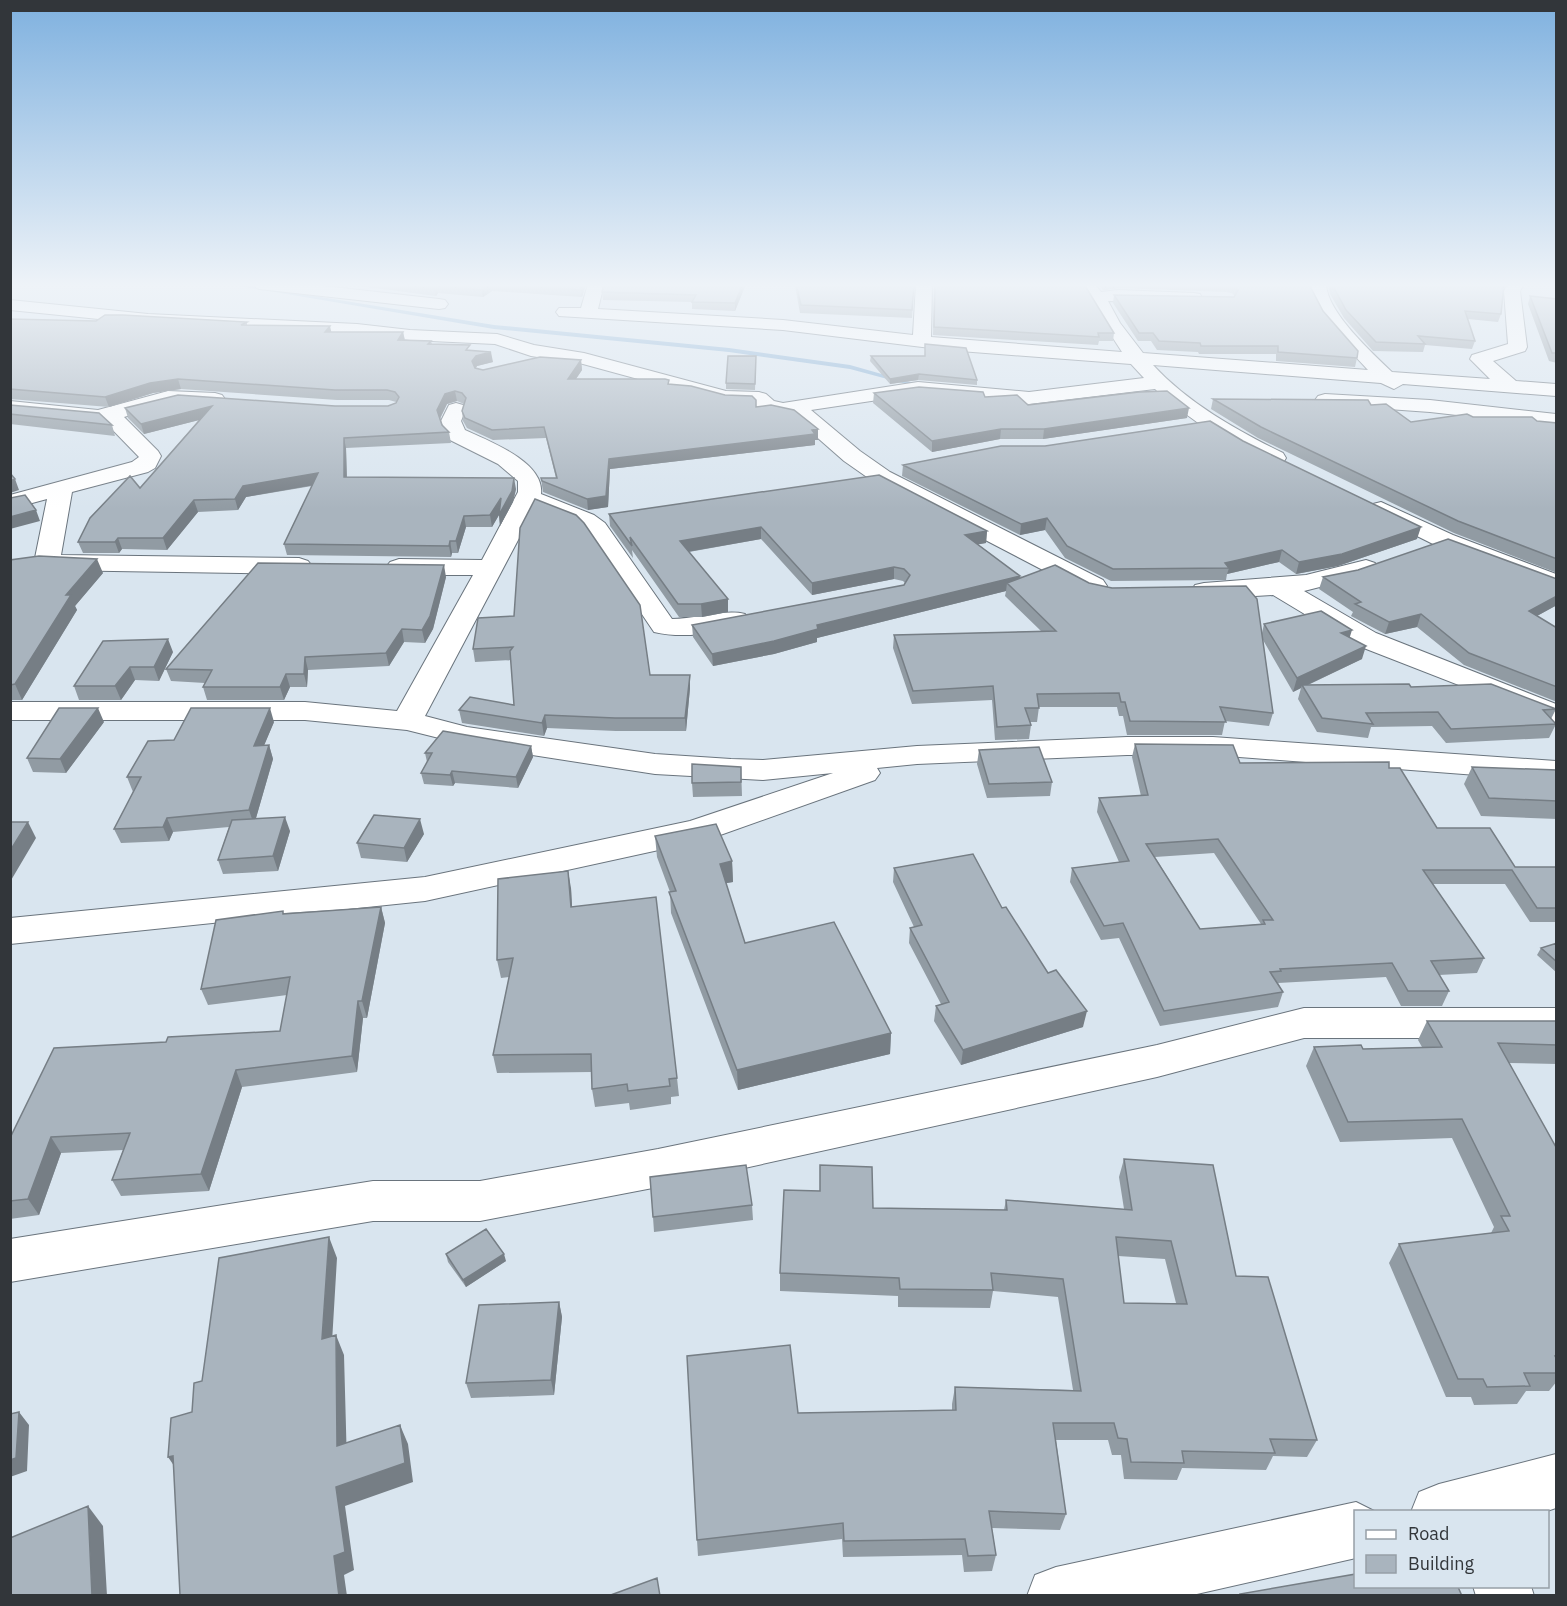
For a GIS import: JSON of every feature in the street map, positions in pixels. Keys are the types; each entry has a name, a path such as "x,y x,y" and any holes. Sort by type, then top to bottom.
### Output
{"street":[{"path":"516,363 536,359"},
{"path":"584,359 726,397 759,398 767,406 787,408 802,413 878,475 1097,588 1117,592"},
{"path":"1138,359 1180,401 1214,411 1249,446 1290,465"},
{"path":"1149,359 1557,390"},
{"path":"1368,359 1384,377 1430,406"},
{"path":"1479,359 1511,387"},
{"path":"787,408 918,388 1029,398 1161,382"},
{"path":"10,407 110,415 168,397 237,401"},
{"path":"1311,400 1430,406 1557,420"},
{"path":"407,721 529,497 531,487 529,480 520,470 456,434 451,421 456,409"},
{"path":"1179,427 1214,411"},
{"path":"10,502 140,467 150,458 110,415"},
{"path":"847,482 908,465"},
{"path":"61,488 48,558 50,562 322,566"},
{"path":"529,497 598,519 601,533 664,626 702,627 758,616"},
{"path":"1362,500 1444,540 1557,583"},
{"path":"1182,592 1279,587 1344,575 1444,540"},
{"path":"379,567 490,568"},
{"path":"1279,587 1366,639 1557,714"},
{"path":"10,711 306,711 407,721 466,736 697,768 763,770 917,755 1127,746 1213,746 1557,771"},
{"path":"10,931 425,889 697,831 917,755"},
{"path":"10,1262 373,1201 480,1201 514,1195 658,1168 1157,1061 1304,1023 1557,1023"},
{"path":"1464,1509 1557,1481"},
{"path":"1056,1596 1354,1530"}],"building":[{"path":"10,359 474,359 472,361 475,368 483,370 531,359 567,359 581,360 568,379 665,379 669,380 668,384 691,386 725,395 752,396 756,400 756,407 771,405 794,410 818,429 812,430 815,434 609,459 606,496 587,499 542,481 541,478 557,478 544,427 492,430 465,418 462,411 466,398 462,393 455,391 445,394 437,410 442,425 449,432 344,438 344,477 514,478 512,491 499,515 501,498 490,515 464,516 456,541 450,541 449,546 284,544 318,473 243,486 235,499 194,500 163,538 118,538 115,542 78,542 90,518 130,476 140,488 212,406 141,424 125,408 178,395 335,406 388,406 396,403 399,397 395,392 387,390 335,390 178,379 150,383 105,397 10,389"},
{"path":"728,359 756,359 755,384 726,383"},
{"path":"873,359 970,359 977,380 919,374 890,379"},
{"path":"919,387 983,392 985,397 1017,395 1028,405 1139,392 1167,391 1189,408 1044,429 1001,429 932,441 874,393"},
{"path":"1213,399 1368,400 1371,405 1386,404 1411,422 1467,414 1473,417 1532,417 1537,421 1557,423 1557,559 1458,521 1261,427"},
{"path":"10,405 99,413 112,425 10,414"},
{"path":"1210,421 1243,441 1421,527 1342,554 1299,562 1282,550 1225,563 1229,568 1113,569 1067,546 1047,518 1021,524 903,465 1001,446 1045,446"},
{"path":"879,475 987,531 965,535 1020,576 817,625 818,629 774,641 712,654 692,625 904,585 910,575 904,569 894,567 812,583 761,527 680,541 728,599 701,604 678,604 630,537 632,546 609,514"},
{"path":"25,495 36,510 10,517 10,498"},
{"path":"535,499 576,515 584,523 640,605 650,675 690,675 685,718 545,715 542,723 459,710 470,697 514,705 510,651 513,647 473,649 478,618 514,616 520,528"},
{"path":"1448,539 1557,579 1557,596 1529,611 1557,628 1557,687 1469,653 1421,614 1389,622 1355,604 1361,602 1323,577 1358,570"},
{"path":"39,556 97,559 66,595 71,595 15,684 10,685 10,560"},
{"path":"258,563 444,565 430,616 422,630 402,629 386,653 305,657 304,674 286,674 280,687 203,687 212,670 166,669"},
{"path":"1055,565 1089,583 1112,588 1246,586 1257,599 1273,713 1220,707 1226,722 1130,721 1125,702 1121,702 1119,693 1037,694 1039,708 1025,708 1031,725 997,727 993,686 913,691 894,635 1056,631 1007,583"},
{"path":"1321,611 1352,630 1341,633 1366,646 1297,678 1264,624"},
{"path":"168,639 154,667 130,667 115,686 74,686 103,641"},
{"path":"1409,684 1411,687 1491,684 1556,709 1543,710 1556,724 1451,729 1438,712 1366,713 1373,724 1322,718 1302,685"},
{"path":"59,708 98,708 60,759 27,758"},
{"path":"191,708 270,708 254,746 269,745 249,810 167,818 163,827 114,829 141,777 127,777 148,741 174,740"},
{"path":"443,731 531,746 516,777 452,771 450,775 421,773 432,753 425,753"},
{"path":"1135,744 1233,745 1240,763 1389,762 1389,768 1400,768 1437,828 1490,828 1515,867 1557,867 1557,908 1537,908 1512,870 1423,870 1484,958 1431,961 1449,991 1408,991 1392,963 1280,969 1281,971 1270,972 1283,992 1164,1011 1123,923 1104,926 1072,868 1129,861 1099,798 1148,795","holes":["1218,839 1273,920 1263,920 1265,924 1200,929 1146,844"]},
{"path":"1039,747 1052,782 989,784 979,750"},
{"path":"692,764 741,767 741,782 692,783"},
{"path":"1472,767 1557,770 1557,801 1489,798"},
{"path":"374,815 420,819 404,848 357,843"},
{"path":"285,817 273,856 218,860 232,820"},
{"path":"10,822 28,822 10,851"},
{"path":"716,824 732,861 720,864 745,943 834,922 891,1033 737,1070 669,892 676,891 655,836"},
{"path":"973,854 1002,908 1006,907 1048,973 1056,970 1087,1011 963,1050 936,1006 949,1002 910,928 922,925 894,868"},
{"path":"568,871 571,907 656,897 677,1078 669,1079 670,1086 628,1091 627,1084 592,1089 591,1054 493,1055 513,958 497,960 498,879"},
{"path":"381,907 362,1001 358,1001 352,1056 236,1070 201,1174 112,1180 130,1133 51,1137 28,1199 10,1201 10,1138 54,1048 166,1042 168,1037 280,1031 290,977 201,989 216,920 283,911 283,914"},
{"path":"1557,943 1557,962 1541,948"},
{"path":"1427,1021 1557,1021 1557,1045 1498,1043 1557,1149 1557,1356 1555,1356 1557,1373 1524,1373 1530,1386 1487,1387 1483,1379 1458,1379 1399,1244 1509,1231 1501,1216 1510,1216 1462,1119 1348,1122 1314,1047 1361,1045 1363,1049 1442,1047"},
{"path":"1124,1159 1213,1165 1236,1276 1268,1277 1317,1440 1270,1439 1275,1453 1182,1451 1184,1463 1131,1462 1127,1439 1118,1438 1114,1423 1053,1423 1066,1514 989,1511 996,1555 968,1556 965,1539 844,1541 843,1523 697,1540 687,1356 790,1345 798,1413 956,1410 955,1387 1081,1391 1063,1279 991,1273 993,1290 900,1289 899,1278 780,1273 784,1190 820,1191 820,1165 872,1167 873,1208 1007,1210 1006,1200 1132,1210","holes":["1116,1237 1171,1241 1187,1304 1124,1303"]},
{"path":"746,1165 752,1205 653,1217 650,1177"},
{"path":"486,1229 504,1254 463,1280 446,1254"},
{"path":"329,1237 322,1339 336,1335 337,1446 400,1425 405,1463 336,1487 345,1552 334,1556 339,1596 177,1596 180,1595 173,1456 168,1457 171,1418 192,1412 194,1383 202,1381 219,1258"},
{"path":"559,1302 551,1380 466,1383 479,1305"},
{"path":"19,1412 16,1458 10,1460 10,1414"},
{"path":"88,1506 92,1596 10,1596 10,1538"},
{"path":"1354,1574 1354,1588 1458,1588 1462,1596 1241,1596 1240,1594"},
{"path":"657,1578 660,1596 608,1596"}],"waterway":[{"path":"793,359 850,367 921,386"}]}
